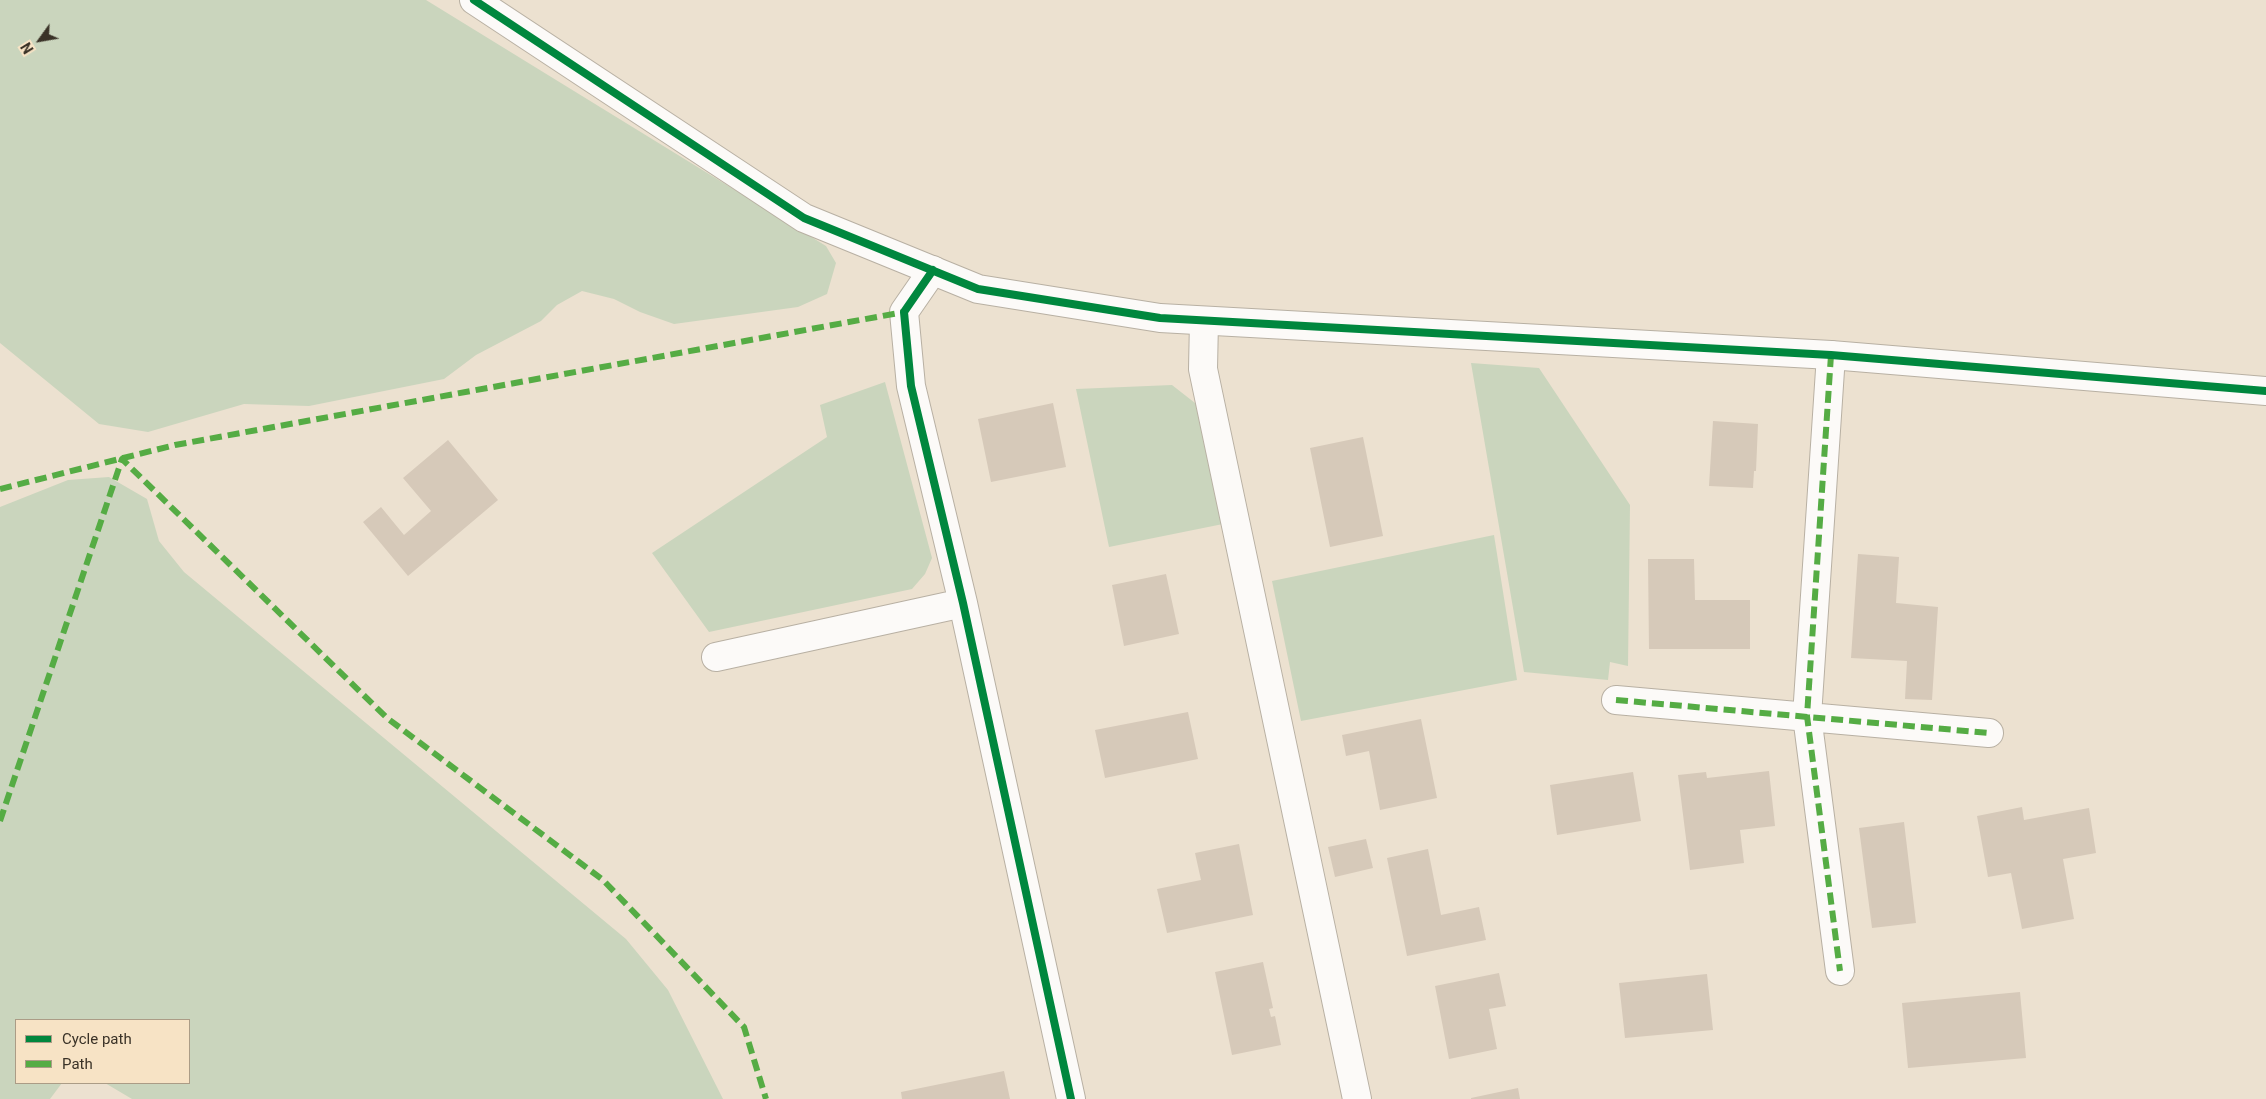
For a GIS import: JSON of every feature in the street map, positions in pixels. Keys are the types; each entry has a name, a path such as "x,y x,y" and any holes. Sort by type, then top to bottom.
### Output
{"street":[{"path":"474,0 804,218 978,289 1160,318 1831,355 2266,391"},
{"path":"932,270 904,312 912,386 963,603 1071,1099"},
{"path":"1204,321 1203,369 1357,1099"},
{"path":"1831,355 1807,716 1840,971"},
{"path":"716,657 963,603"},
{"path":"1616,700 1989,733"}],"green space":[{"path":"0,0 426,0 826,246 836,263 827,294 798,307 674,324 640,312 614,299 582,291 557,305 541,321 476,355 444,379 309,406 244,404 148,432 99,424 0,343"},
{"path":"1471,363 1539,368 1630,505 1628,666 1610,662 1608,680 1524,672"},
{"path":"885,382 932,558 925,574 912,589 709,632 652,553 827,437 820,405"},
{"path":"1172,385 1195,403 1201,417 1223,524 1109,547 1076,389"},
{"path":"109,477 147,499 159,541 184,572 626,939 668,990 723,1099 132,1099 107,1084 190,1084 190,1019 15,1019 15,1084 61,1084 50,1099 0,1099 0,507 68,480"},
{"path":"1494,535 1517,680 1301,721 1272,581"}],"building":[{"path":"1053,403 1066,467 991,482 978,419"},
{"path":"1713,421 1758,424 1756,471 1754,471 1753,488 1709,486"},
{"path":"1363,437 1383,536 1330,547 1310,448"},
{"path":"448,440 498,500 408,576 363,522 381,507 404,535 431,511 403,478"},
{"path":"1858,554 1899,557 1896,603 1938,607 1932,700 1905,699 1907,661 1851,658"},
{"path":"1648,559 1694,559 1695,600 1750,600 1750,649 1649,649"},
{"path":"1166,574 1179,634 1124,646 1112,585"},
{"path":"1188,712 1198,759 1105,778 1095,730"},
{"path":"1421,719 1437,798 1380,810 1369,751 1346,756 1342,735"},
{"path":"1769,771 1775,826 1740,830 1744,863 1690,870 1678,775 1706,772 1707,778"},
{"path":"1633,772 1641,821 1557,835 1550,785"},
{"path":"2022,807 2024,820 2089,808 2096,853 2063,859 2074,919 2022,929 2011,873 1988,877 1977,816"},
{"path":"1904,822 1916,923 1872,928 1859,828"},
{"path":"1366,839 1373,868 1335,877 1328,847"},
{"path":"1239,844 1253,915 1167,933 1157,889 1201,880 1195,853"},
{"path":"1428,849 1441,915 1479,907 1486,940 1407,956 1387,858"},
{"path":"1263,962 1273,1008 1269,1009 1271,1017 1275,1016 1281,1045 1232,1055 1215,972"},
{"path":"1499,973 1506,1006 1489,1009 1497,1049 1449,1059 1435,986"},
{"path":"1707,974 1713,1030 1625,1038 1619,983"},
{"path":"2020,992 2026,1058 1908,1068 1902,1003"},
{"path":"1004,1071 1010,1099 902,1099 901,1092"},
{"path":"1518,1088 1520,1099 1471,1099 1471,1098"}],"marked path":[{"path":"0,489 175,445 904,312"},
{"path":"1831,355 1807,716 1840,971"},
{"path":"0,821 122,459 387,718 603,880 744,1027 766,1099"},
{"path":"1616,700 1989,733"}],"cycle path":[{"path":"474,0 804,218 978,289 1160,318 1831,355 2266,391"},
{"path":"933,270 904,312 911,386 963,603 1071,1099"}]}
